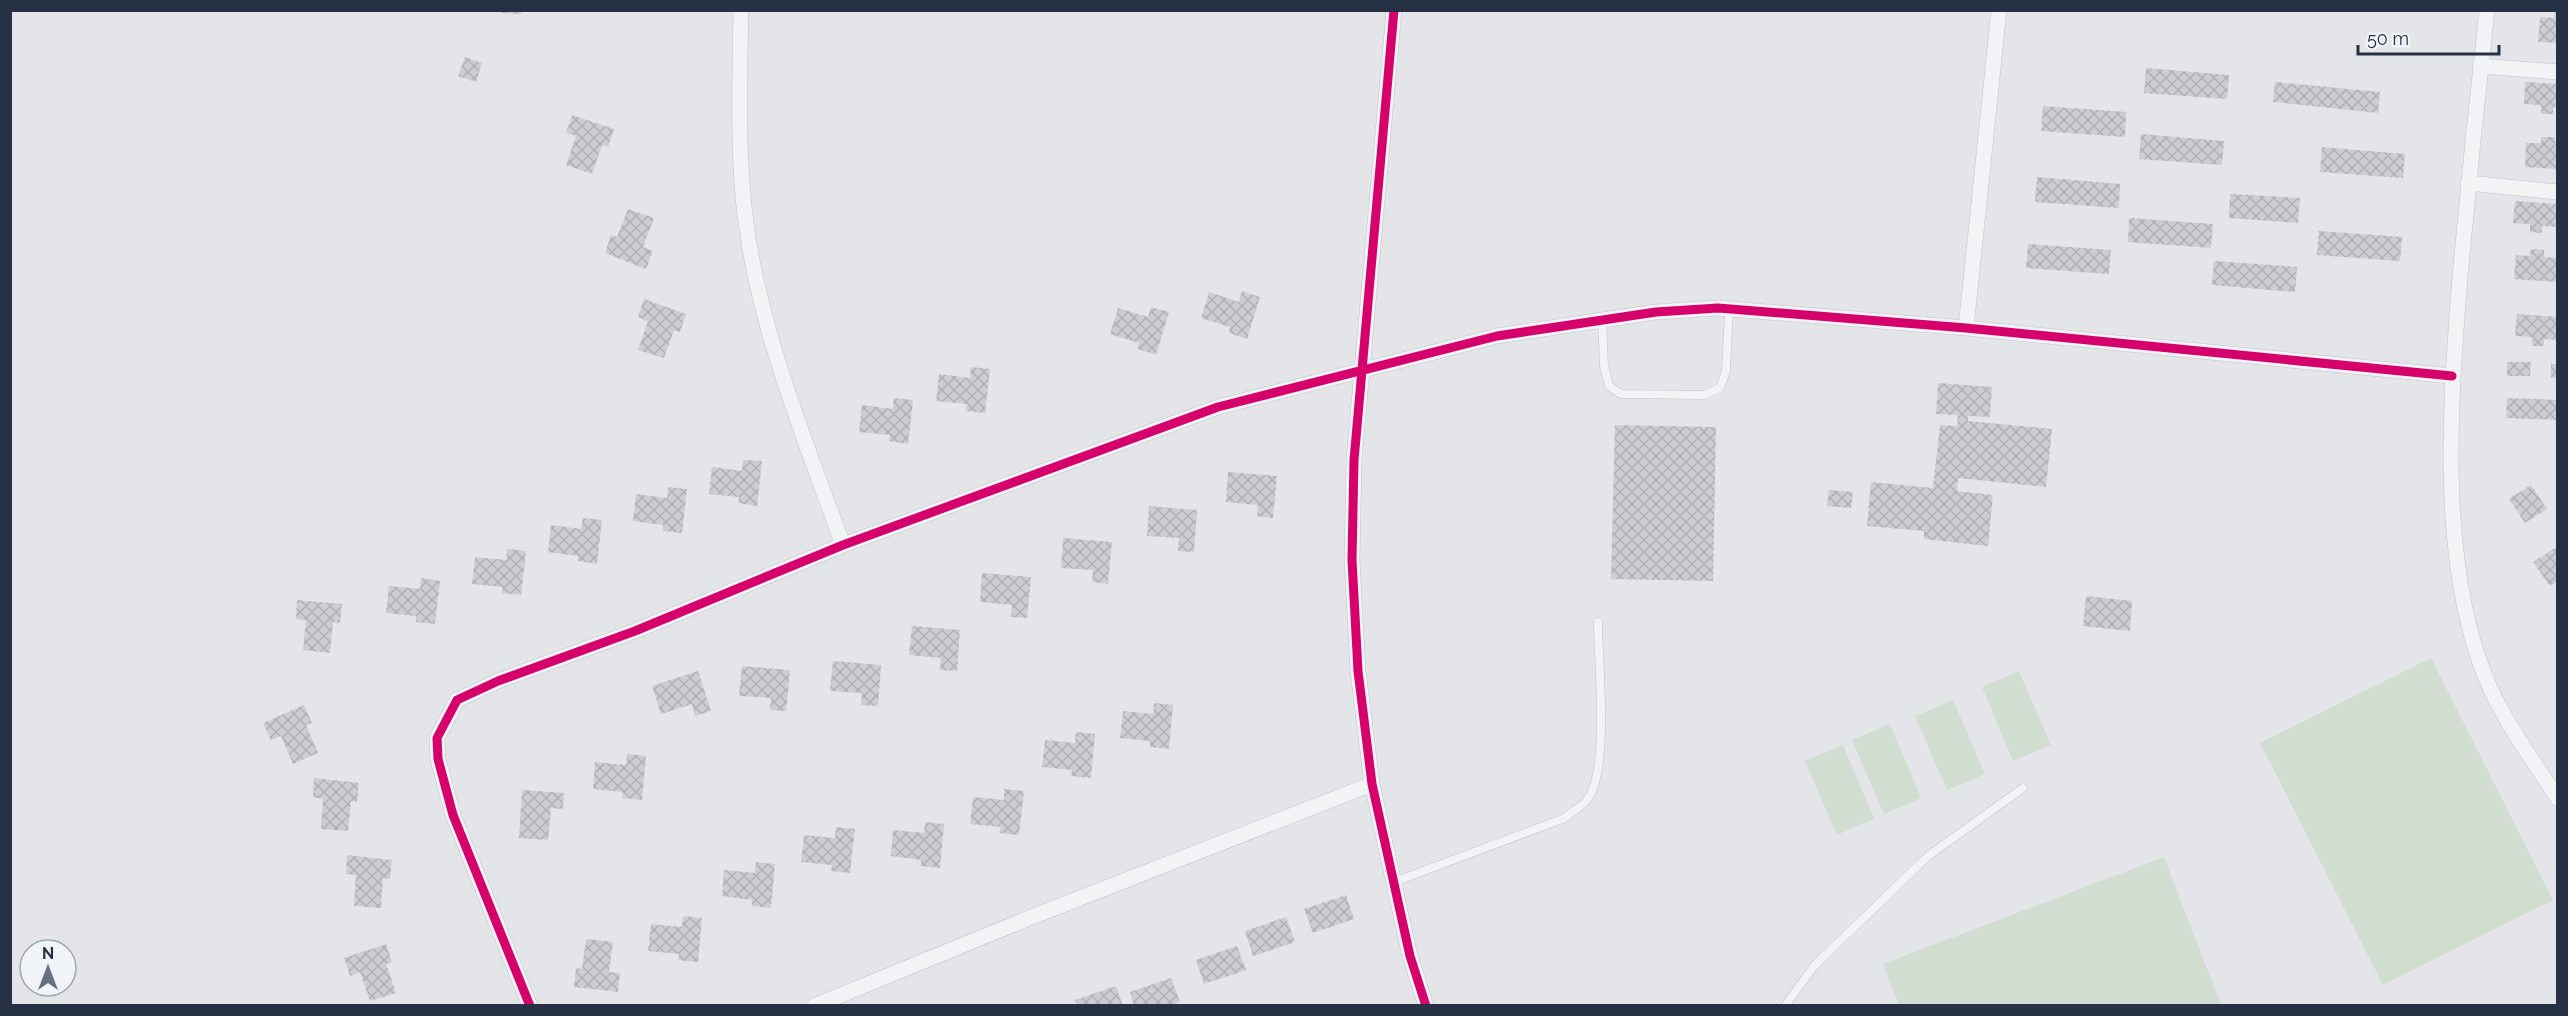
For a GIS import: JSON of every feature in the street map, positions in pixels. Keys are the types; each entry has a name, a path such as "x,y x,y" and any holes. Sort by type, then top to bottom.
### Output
{"street":[{"path":"741,10 742,185 754,265 770,332 796,414 843,545"},
{"path":"1394,10 1354,460 1352,560 1358,671 1372,784 1410,956 1426,1005"},
{"path":"1966,328 1999,10"},
{"path":"2487,10 2468,183 2452,376 2451,473 2460,577 2469,623 2491,690 2558,799"},
{"path":"2480,66 2558,72"},
{"path":"2468,183 2558,192"},
{"path":"530,1005 453,815 438,759 437,738 457,700 498,681 634,631 843,545 1218,407 1497,336 1656,312 1729,309 1966,328 2452,376"},
{"path":"814,1005 1372,784"}],"lane":[{"path":"1602,319 1604,366 1609,386 1621,394 1704,395 1720,388 1726,371 1729,309"},
{"path":"1394,882 1565,818 1587,800 1595,782 1601,747 1598,622"},
{"path":"1785,1005 1814,966 1928,856 2023,788"}],"shaded area":[{"path":"2431,658 2553,900 2383,985 2260,743"},
{"path":"2019,671 2051,745 2013,761 1982,687"},
{"path":"1953,700 1985,774 1947,790 1915,716"},
{"path":"1890,724 1921,798 1884,814 1852,740"},
{"path":"1843,745 1874,819 1837,835 1805,761"},
{"path":"2164,857 2221,1005 1899,1005 1883,964"}],"building":[{"path":"502,10 521,10 521,14 502,13"},
{"path":"2555,12 2558,12 2558,43 2538,42 2540,17 2554,18"},
{"path":"465,57 482,63 476,82 458,76"},
{"path":"2146,68 2229,75 2227,99 2144,93"},
{"path":"2275,82 2380,92 2378,113 2273,102"},
{"path":"2525,82 2558,84 2558,107 2553,107 2553,114 2541,114 2541,105 2524,104"},
{"path":"2043,106 2126,112 2125,137 2041,131"},
{"path":"572,115 614,129 608,147 602,145 592,174 566,165 576,136 566,133"},
{"path":"2141,134 2224,141 2222,165 2139,159"},
{"path":"2541,137 2555,137 2558,169 2525,167 2526,143 2541,143"},
{"path":"2322,147 2405,154 2403,178 2320,172"},
{"path":"2037,177 2120,184 2119,208 2035,202"},
{"path":"2230,194 2300,198 2298,223 2229,218"},
{"path":"2515,201 2558,204 2558,227 2542,226 2542,233 2530,232 2530,224 2513,223"},
{"path":"628,209 654,218 643,247 653,251 646,269 605,253 611,235 617,237"},
{"path":"2129,218 2213,224 2211,248 2128,242"},
{"path":"2319,231 2402,237 2400,261 2317,255"},
{"path":"2028,244 2111,250 2109,274 2026,268"},
{"path":"2531,249 2544,250 2544,257 2558,258 2558,282 2514,279 2516,255 2530,256"},
{"path":"2214,261 2297,267 2295,292 2212,285"},
{"path":"1242,291 1260,297 1247,339 1229,333 1230,327 1201,318 1209,292 1239,302"},
{"path":"644,299 686,314 680,332 674,330 664,358 638,350 648,321 638,317"},
{"path":"1151,307 1169,312 1156,355 1138,349 1139,343 1110,334 1118,308 1148,317"},
{"path":"2517,314 2558,317 2558,340 2544,339 2544,346 2532,346 2532,337 2515,336"},
{"path":"2507,362 2531,362 2530,376 2507,376"},
{"path":"2551,364 2558,364 2558,378 2551,378"},
{"path":"971,367 990,369 985,413 966,411 967,404 936,401 939,374 970,378"},
{"path":"1938,383 1992,387 1990,417 1968,416 1968,421 2052,429 2046,487 1958,478 1957,491 1993,495 1988,546 1924,539 1924,531 1867,526 1871,482 1933,488 1940,425 1957,426 1958,415 1936,414"},
{"path":"894,398 913,400 908,444 889,441 890,435 859,432 862,405 893,409"},
{"path":"2507,398 2558,400 2558,420 2506,418"},
{"path":"1615,425 1716,427 1713,581 1611,579"},
{"path":"743,460 762,461 757,506 738,503 739,497 709,494 712,467 742,471"},
{"path":"1228,472 1277,476 1273,518 1257,516 1258,505 1226,502"},
{"path":"2531,485 2547,509 2525,523 2509,499"},
{"path":"668,487 687,489 682,533 663,531 663,525 633,521 636,494 667,498"},
{"path":"1829,490 1853,492 1851,508 1827,506"},
{"path":"1149,506 1197,510 1194,552 1178,551 1179,538 1147,536"},
{"path":"583,518 602,520 597,564 578,561 578,556 548,552 551,525 581,529"},
{"path":"1063,538 1112,542 1108,584 1092,582 1093,570 1061,568"},
{"path":"2555,548 2558,552 2558,581 2550,586 2533,562"},
{"path":"507,549 526,551 521,595 502,593 503,587 472,584 475,557 506,560"},
{"path":"982,573 1031,577 1027,618 1011,617 1012,605 980,602"},
{"path":"421,578 440,581 435,624 416,622 416,616 386,613 389,586 420,589"},
{"path":"2086,596 2132,601 2130,631 2083,626"},
{"path":"297,600 342,604 340,623 333,622 330,653 303,650 306,620 296,619"},
{"path":"912,626 960,630 957,671 940,670 941,658 909,655"},
{"path":"833,661 881,665 878,706 861,705 862,693 830,691"},
{"path":"742,666 790,670 786,711 770,710 771,698 739,696"},
{"path":"698,671 711,711 695,716 692,704 661,714 652,686"},
{"path":"1154,703 1173,705 1169,749 1150,747 1150,741 1120,738 1123,711 1153,714"},
{"path":"304,705 312,723 306,725 318,753 293,764 281,736 271,740 263,723"},
{"path":"1076,732 1095,734 1091,778 1071,776 1072,770 1042,767 1045,740 1075,743"},
{"path":"627,754 646,756 642,800 622,798 623,792 593,789 595,762 626,765"},
{"path":"314,778 359,783 357,802 351,801 348,831 321,829 323,799 313,797"},
{"path":"1004,789 1024,791 1019,835 1000,833 1001,827 970,824 973,797 1004,800"},
{"path":"522,790 564,793 563,809 551,808 548,840 519,838"},
{"path":"925,822 944,824 940,868 921,866 921,860 891,856 893,830 924,833"},
{"path":"836,827 855,829 850,873 831,871 832,865 801,862 804,835 835,838"},
{"path":"347,855 392,860 390,879 383,878 381,908 354,906 356,875 346,874"},
{"path":"756,862 775,864 771,908 752,906 752,900 722,896 724,870 755,873"},
{"path":"1346,895 1354,919 1313,933 1304,909"},
{"path":"683,916 702,918 698,962 678,960 679,954 648,951 651,924 682,927"},
{"path":"1286,917 1295,942 1253,956 1245,931"},
{"path":"586,939 613,942 609,972 620,973 618,992 574,987 576,968 582,969"},
{"path":"386,944 392,962 386,964 396,993 370,1001 360,972 350,976 344,958"},
{"path":"1237,946 1246,970 1204,984 1196,960"},
{"path":"1171,978 1180,1002 1170,1006 1134,1006 1130,992"},
{"path":"1116,986 1123,1006 1077,1006 1075,1000"}],"cycle path":[{"path":"1394,10 1354,460 1352,560 1358,671 1372,784 1410,956 1426,1006"},
{"path":"530,1006 453,815 438,759 437,738 457,700 498,681 635,631 843,545 1218,407 1497,336 1656,312 1718,308 1966,328 2452,376"}]}
